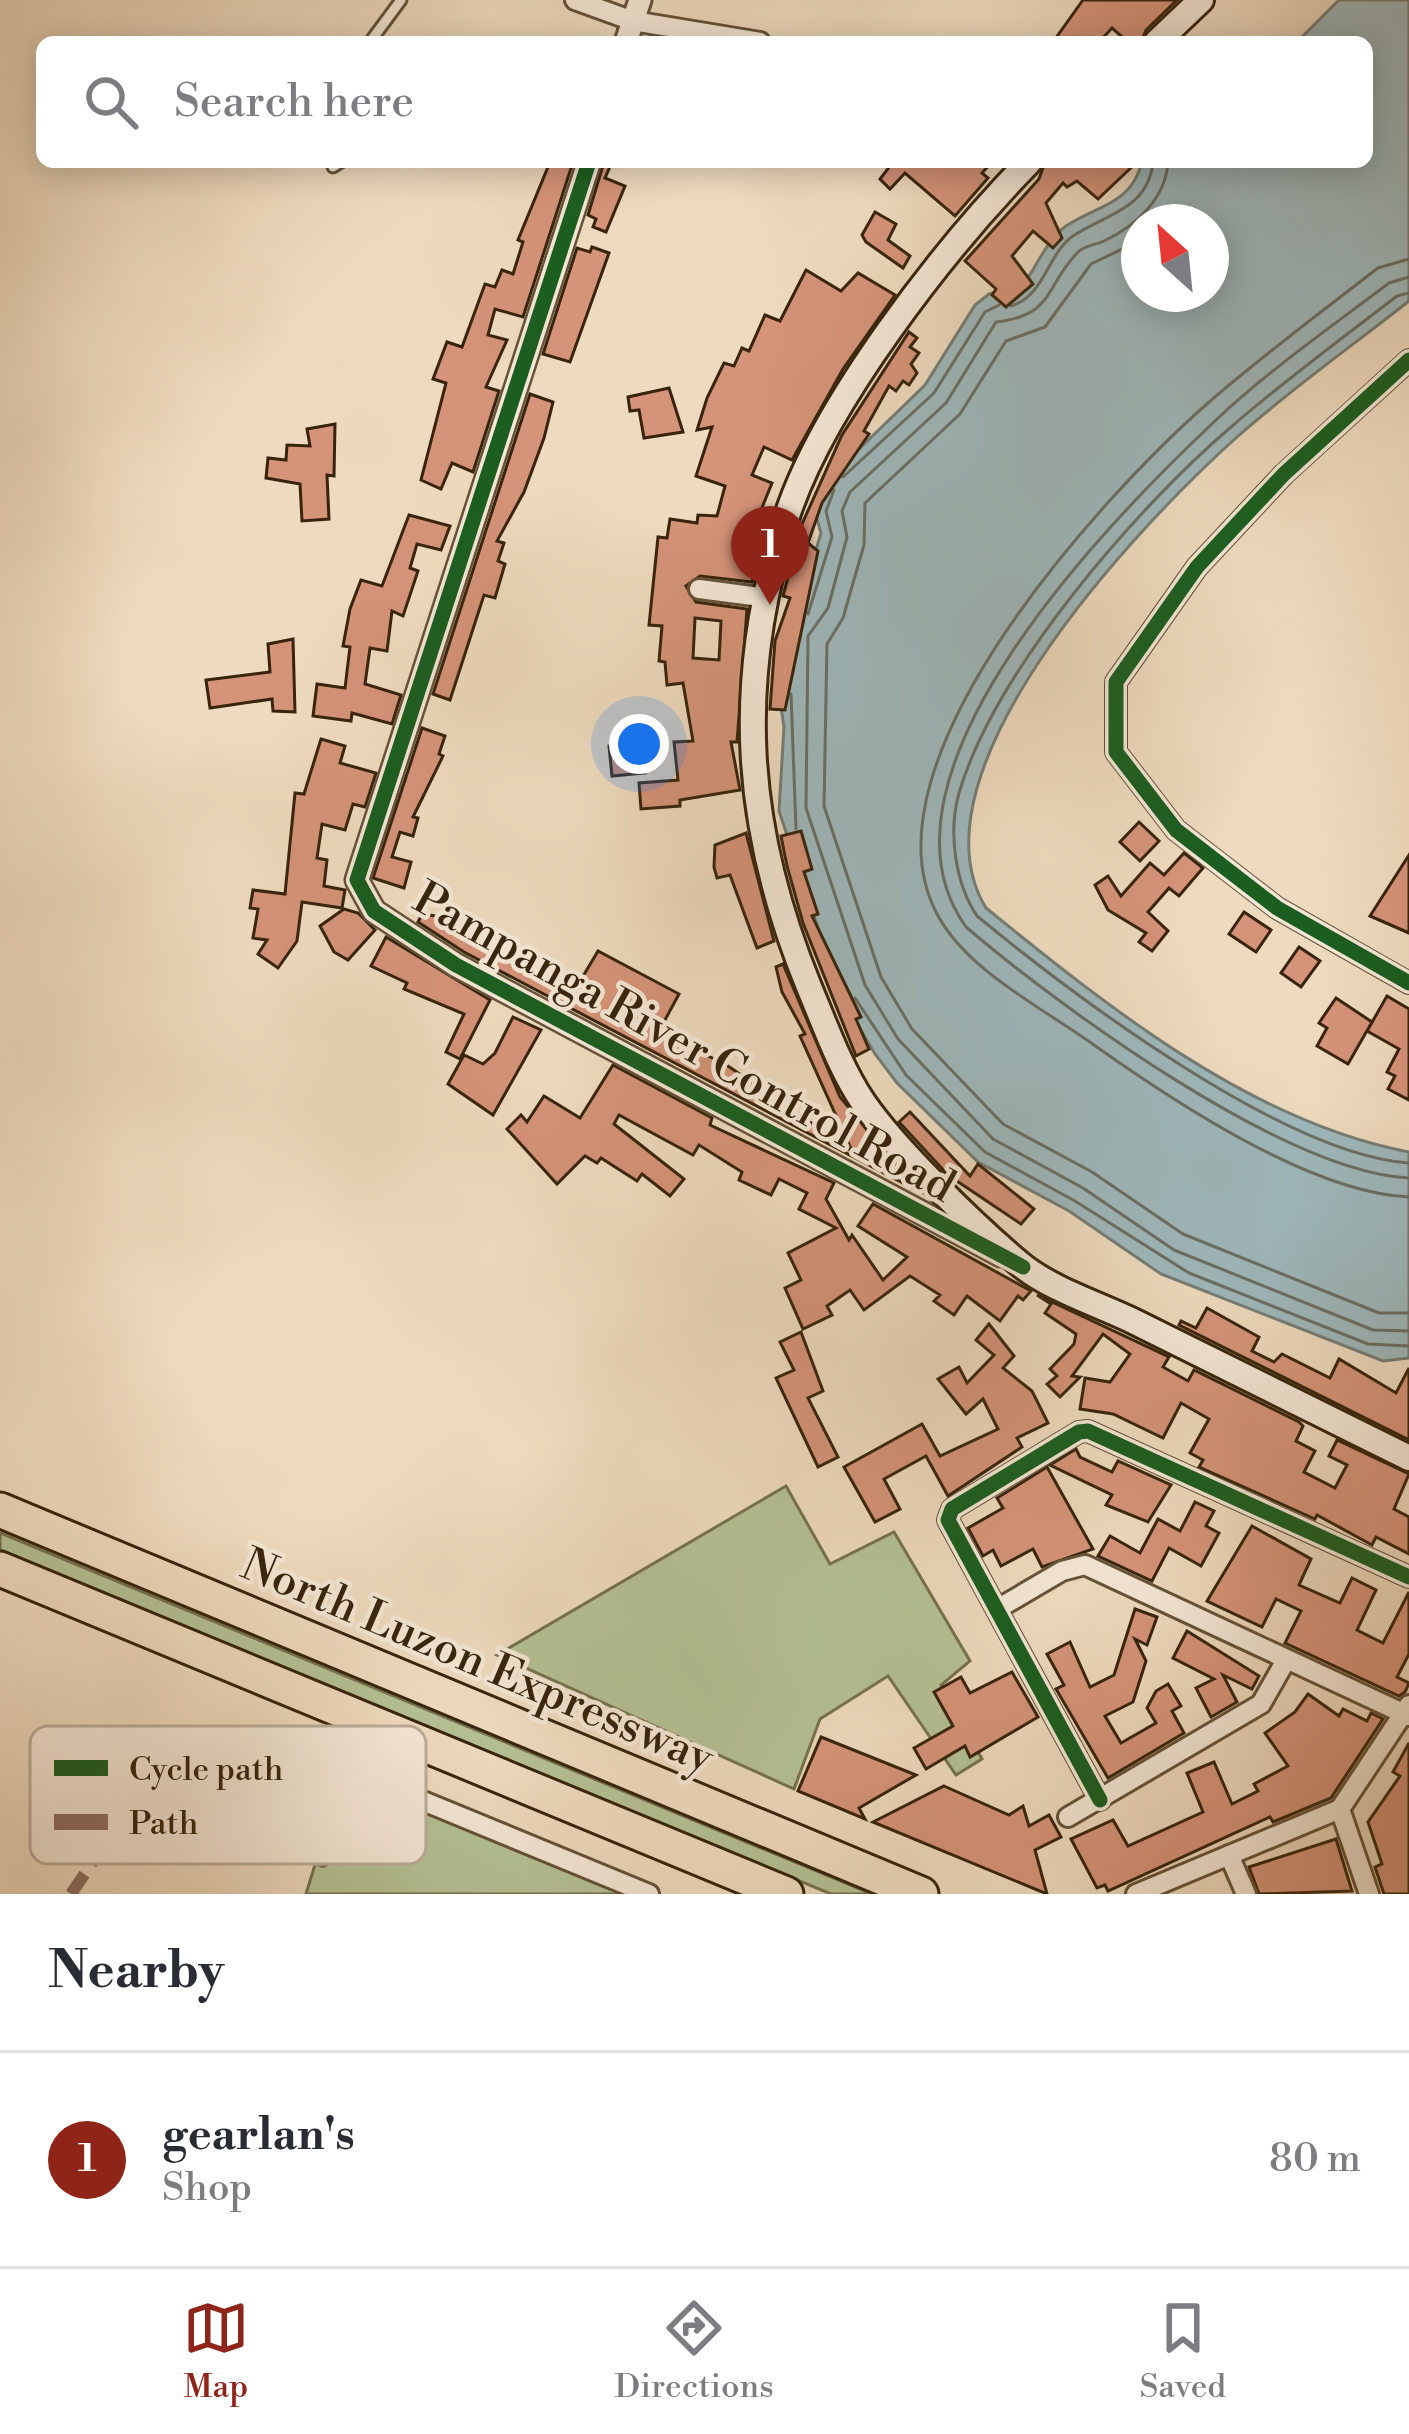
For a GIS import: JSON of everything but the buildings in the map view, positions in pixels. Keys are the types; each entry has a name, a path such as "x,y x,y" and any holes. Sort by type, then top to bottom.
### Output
{"highway":[{"name":"North Luzon Expressway","path":"0,1510 922,1894"},
{"path":"0,1568 381,1726"},
{"path":"426,1745 786,1894"}],"main road":[{"path":"1162,36 1201,0"},
{"path":"1023,168 983,209 874,353 805,474 786,520 756,642 752,772 777,897 800,964 866,1107 1023,1267"},
{"name":"Pampanga River Control Road","path":"1023,1267 1409,1458"}],"street":[{"path":"575,0 633,21 724,36"},
{"name":"Pampanga River Control Road","path":"587,168 357,880 374,911 473,975 1023,1267"},
{"path":"1409,360 1285,474 1197,567 1116,682 1116,752 1177,830 1277,908 1409,983"},
{"path":"699,590 768,598"},
{"path":"1100,1800 948,1514 1079,1432 1409,1577"},
{"path":"999,1608 1063,1571 1085,1565 1408,1712 1340,1809 1136,1894"},
{"path":"1068,1816 1261,1704 1286,1660"},
{"path":"426,1802 650,1894"},
{"path":"1340,1809 1370,1894"},
{"path":"1229,1855 1246,1894"}],"lane":[{"path":"374,36 400,0"}],"green space":[{"path":"786,1486 830,1564 894,1532 970,1661 941,1685 982,1759 956,1775 888,1676 820,1719 794,1789 497,1655"},
{"path":"0,1533 872,1894 831,1894 0,1550"},
{"path":"426,1804 643,1894 306,1894 315,1864 426,1864"}],"water":[{"path":"1339,0 1409,0 1409,301 1237,437 1195,476 1094,588 1044,654 1004,722 977,789 969,852 986,908 1132,1021 1238,1088 1293,1115 1350,1137 1409,1152 1409,1358 1383,1361 1161,1274 1069,1211 978,1162 897,1083 841,997 779,811 784,727 777,679 821,533 814,509 853,455 925,385 975,305 989,294 1022,287 1059,231 1130,187 1140,168 1373,168 1373,36 1303,36"}],"marked path":[{"path":"71,1894 91,1864"}],"cycle path":[{"path":"587,168 357,880 374,911 456,965 1023,1267"},
{"path":"1409,360 1284,474 1197,567 1116,682 1116,752 1176,830 1277,908 1409,983"},
{"path":"1100,1800 948,1520 952,1509 1079,1432 1088,1431 1409,1577"}],"place":[{"name":"gearlan's","path":"770,605"}]}
